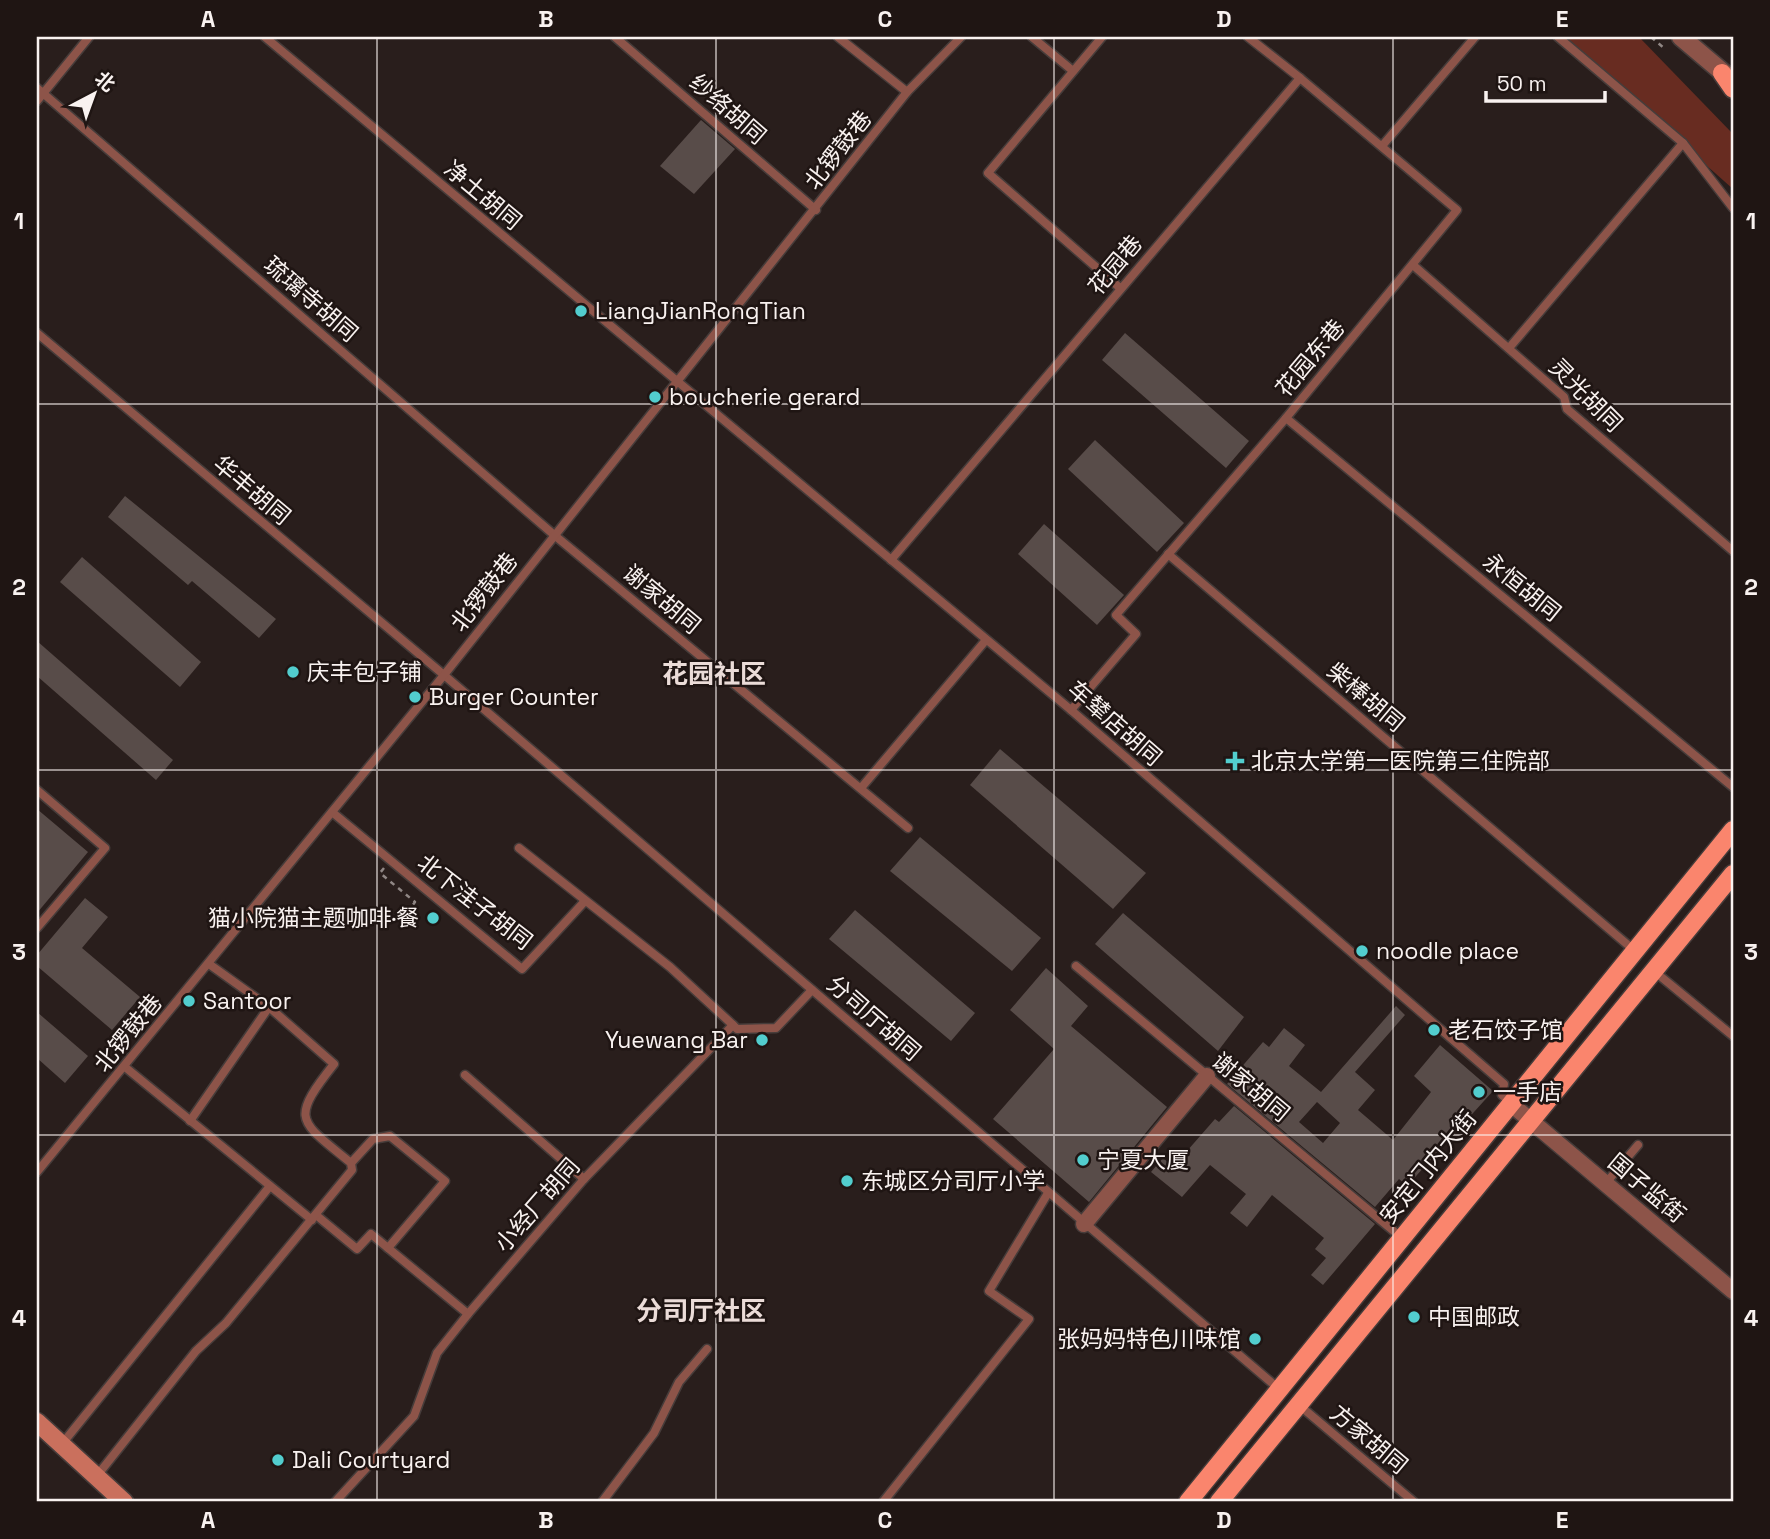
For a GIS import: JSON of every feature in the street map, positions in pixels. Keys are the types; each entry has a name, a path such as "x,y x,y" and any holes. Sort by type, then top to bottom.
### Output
{"main road":[{"path":"1728,77 1733,89"},
{"name":"安定门内大街","path":"1188,1502 1733,830"},
{"path":"1219,1502 1733,874"},
{"path":"37,1422 124,1502"}],"street":[{"path":"1681,37 1728,77"},
{"path":"1084,1224 1207,1076"},
{"name":"国子监街","path":"1511,1104 1733,1291"}],"lane":[{"path":"37,101 40,91 89,37"},
{"name":"净土胡同","path":"265,37 677,382"},
{"name":"纱络胡同","path":"615,37 816,210"},
{"path":"838,37 907,92"},
{"name":"北锣鼓巷","path":"37,1172 444,675 553,534 816,210 907,92 961,37"},
{"path":"1032,37 1073,71"},
{"path":"1102,37 988,173 1120,288"},
{"path":"1248,37 1382,146 1475,37"},
{"path":"1558,37 1683,143 1733,208"},
{"name":"花园巷","path":"891,560 1300,78"},
{"name":"琉璃寺胡同","path":"40,91 553,534"},
{"path":"1509,348 1683,143"},
{"name":"花园东巷","path":"1071,710 1136,634 1116,615 1286,418 1457,210 1382,146"},
{"name":"灵光胡同","path":"1413,265 1564,397 1567,409 1733,551"},
{"name":"华丰胡同","path":"37,333 444,675"},
{"name":"车辇店胡同","path":"677,382 1071,710 1504,1084 1502,1095 1511,1104"},
{"name":"永恒胡同","path":"1286,418 1733,787"},
{"name":"谢家胡同","path":"553,534 908,828"},
{"name":"柴棒胡同","path":"1168,554 1635,952"},
{"path":"860,788 986,639"},
{"name":"分司厅胡同","path":"444,675 1279,1389"},
{"path":"37,790 105,848 37,928"},
{"name":"北下洼子胡同","path":"332,812 522,969 585,901"},
{"path":"519,848 670,967 737,1029 776,1028 812,990"},
{"path":"209,964 269,1007 334,1065 309,1096 304,1114 309,1128 351,1163"},
{"name":"谢家胡同","path":"1076,966 1402,1238"},
{"path":"1654,971 1733,1035"},
{"path":"190,1121 269,1007"},
{"name":"小经厂胡同","path":"335,1502 414,1416 437,1353 468,1314 584,1180 733,1025"},
{"path":"125,1067 270,1186 357,1249 371,1234 468,1314"},
{"path":"464,1075 584,1180"},
{"path":"96,1478 196,1352 226,1323 348,1177 351,1163 373,1139 390,1136 445,1181 388,1248"},
{"path":"1606,1183 1638,1145"},
{"path":"62,1444 270,1186"},
{"path":"883,1502 1029,1319 989,1291 1048,1193"},
{"path":"602,1502 654,1433 679,1382 707,1349"},
{"name":"方家胡同","path":"1299,1405 1414,1502"}],"path":[{"path":"1651,37 1664,48"},
{"path":"390,860 380,873 415,902 412,906"}],"shaded area":[{"path":"1562,37 1639,37 1733,134 1733,189"}],"building":[{"path":"701,120 735,149 694,194 660,166"},
{"path":"1125,333 1249,441 1226,468 1102,360"},
{"path":"1095,440 1184,523 1157,552 1068,469"},
{"path":"125,496 276,619 259,638 192,581 188,585 108,517"},
{"path":"1044,524 1124,595 1097,625 1018,554"},
{"path":"82,557 201,662 180,687 60,582"},
{"path":"37,641 173,760 156,780 37,676"},
{"path":"1000,749 1146,873 1113,909 970,785"},
{"path":"37,809 88,852 37,913"},
{"path":"920,837 1041,938 1012,971 890,871"},
{"path":"85,898 108,917 82,948 140,997 112,1030 37,966 37,955"},
{"path":"855,910 975,1013 951,1041 829,939"},
{"path":"1123,913 1244,1017 1218,1051 1095,944"},
{"name":"宁夏大厦","path":"1046,968 1088,1006 1071,1026 1167,1107 1089,1202 993,1119 1054,1049 1010,1010"},
{"path":"1396,1006 1405,1015 1355,1072 1375,1090 1358,1110 1393,1140 1431,1092 1414,1076 1440,1045 1493,1091 1407,1186 1399,1179 1375,1207 1227,1084 1263,1042 1269,1047 1284,1028 1305,1045 1289,1066 1321,1092","holes":["1317,1102 1340,1123 1323,1143 1299,1122"]},
{"path":"37,1012 88,1056 65,1083 37,1058"},
{"path":"1234,1106 1375,1224 1323,1285 1311,1275 1326,1258 1315,1249 1324,1238 1272,1195 1247,1227 1230,1213 1246,1194 1210,1165 1182,1197 1151,1172 1163,1158 1173,1167 1215,1119 1219,1122"}],"place":[{"name":"LiangJianRongTian","path":"581,311"},
{"name":"boucherie gerard","path":"655,397"},
{"name":"庆丰包子铺","path":"293,672"},
{"name":"Burger Counter","path":"415,697"},
{"name":"北京大学第一医院第三住院部","path":"1235,761"},
{"name":"猫小院猫主题咖啡·餐","path":"433,918"},
{"name":"noodle place","path":"1362,951"},
{"name":"Santoor","path":"189,1001"},
{"name":"老石饺子馆","path":"1434,1030"},
{"name":"Yuewang Bar","path":"762,1040"},
{"name":"一手店","path":"1479,1092"},
{"name":"宁夏大厦","path":"1083,1160"},
{"name":"东城区分司厅小学","path":"847,1181"},
{"name":"中国邮政","path":"1414,1317"},
{"name":"张妈妈特色川味馆","path":"1255,1339"},
{"name":"Dali Courtyard","path":"278,1460"}],"district":[{"name":"花园社区","path":"714,674"},
{"name":"分司厅社区","path":"701,1311"}]}
